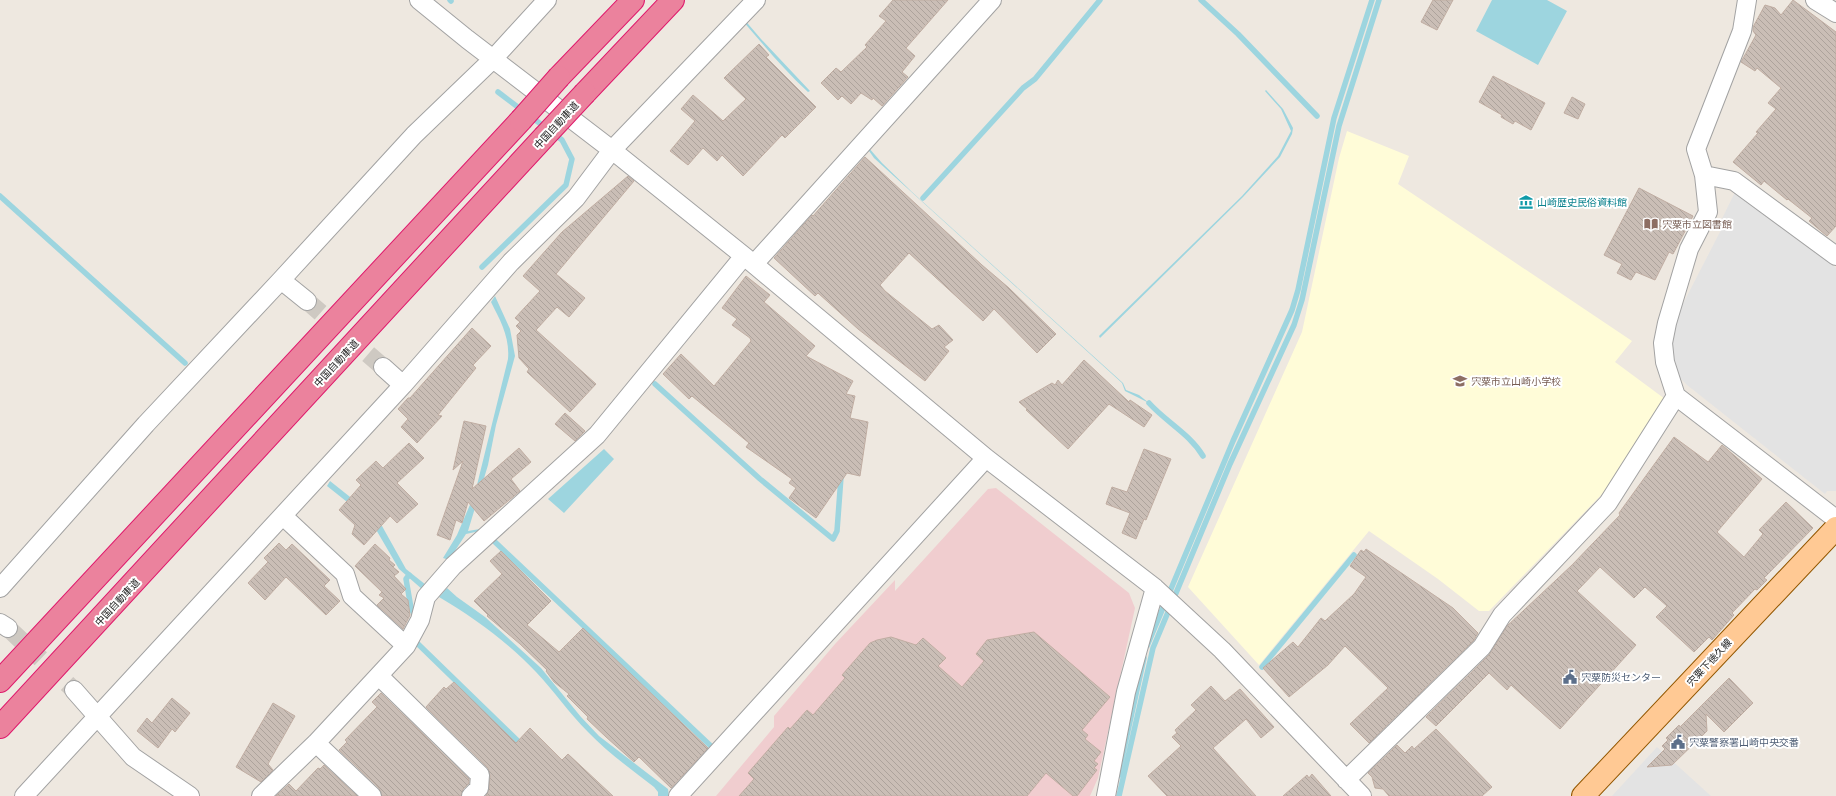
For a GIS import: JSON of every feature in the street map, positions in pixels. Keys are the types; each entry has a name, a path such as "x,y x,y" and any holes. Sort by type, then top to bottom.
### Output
{"highway":[{"path":"0,681 559,77 633,0"},
{"name":"中国自動車道","path":"0,727 544,137 673,0"}],"main road":[{"name":"宍粟下徳久線","path":"1583,796 1836,528"}],"street":[{"path":"419,0 612,150 749,260 986,458 1155,588 1222,650 1362,796"},
{"path":"0,588 146,424 414,135 493,59 547,0"},
{"path":"24,796 403,385 511,262 576,198 612,150 756,0"},
{"path":"261,796 316,743 406,646 420,620 426,597 453,566 597,435 749,260 992,0"},
{"path":"1747,0 1742,31 1696,149 1704,175 1708,212 1689,249 1662,343 1665,362 1676,396 1836,519"},
{"path":"1815,0 1836,13"},
{"path":"1704,175 1734,181 1836,256"},
{"path":"281,280 307,301"},
{"path":"383,367 403,385"},
{"path":"1346,780 1482,646 1502,615 1608,503 1676,396"},
{"path":"678,796 986,458"},
{"path":"283,516 345,574 352,596 406,646"},
{"path":"1106,796 1126,692 1155,588"},
{"path":"379,676 480,775 479,788 471,796"},
{"path":"74,690 133,757 190,796"},
{"path":"316,743 372,796"}],"shaded area":[{"name":"宍粟市立山崎小学校","path":"1347,131 1409,156 1398,184 1632,341 1615,362 1665,399 1606,490 1489,611 1479,611 1438,579 1369,531 1259,665 1188,587 1302,332 1339,158"},
{"path":"1735,192 1754,204 1836,268 1836,491 1827,491 1825,494 1687,385 1674,372 1670,329 1721,230 1718,227"},
{"path":"996,488 1129,593 1135,608 1098,778 1090,796 716,796 774,727 774,716 835,644 895,580 895,591 988,489"},
{"path":"1657,747 1711,796 1612,796"}],"water":[{"path":"1492,0 1547,0 1567,11 1538,65 1476,31"},
{"path":"743,18 810,91 808,92 799,84 782,66 742,20"},
{"path":"1266,90 1283,109 1293,128 1292,134 1280,157 1243,197 1100,338 1099,336 1242,196 1278,156 1291,131 1281,109 1265,91"},
{"path":"868,147 912,192 1123,383 1126,390 1139,395 1154,407 1152,409 1147,402 1125,391 1122,383 874,158 867,148"},
{"path":"495,296 510,329 515,356 496,425 488,465 468,531 480,529 480,531 466,534 449,560 443,558 457,535 475,493 508,359 506,336 491,302"},
{"path":"604,449 614,459 564,513 548,499"},
{"path":"330,481 374,516 382,526 406,569 426,585 423,590 399,569 371,521 327,486"},
{"path":"447,588 485,617 541,668 581,717 599,736 668,789 669,796 658,796 658,792 654,787 620,761 596,740 581,725 536,672 514,651 478,622 439,597"}],"building":[{"path":"893,0 948,0 906,48 915,56 902,72 908,77 882,106 873,98 872,100 861,93 851,104 842,96 838,100 821,83 836,68 841,72 867,47 865,45 886,21 879,16"},
{"path":"1433,0 1453,0 1437,30 1421,22"},
{"path":"1793,0 1836,32 1836,226 1827,236 1809,221 1812,218 1788,199 1787,200 1764,181 1761,185 1733,162 1776,109 1768,103 1781,88 1757,68 1755,71 1741,62 1756,35 1753,31 1753,27 1765,5 1775,8 1781,15"},
{"path":"759,44 769,55 766,57 816,107 785,138 782,135 743,176 722,155 717,161 703,148 688,165 670,151 695,121 681,109 693,95 723,121 746,99 724,78"},
{"path":"1493,76 1545,103 1531,130 1515,121 1513,124 1501,117 1502,115 1479,102"},
{"path":"1572,97 1585,104 1578,119 1564,113"},
{"path":"865,157 1009,288 1056,334 1037,353 994,309 983,321 909,253 880,285 885,291 932,329 939,325 953,340 944,347 949,351 925,381 858,329 818,293 815,296 774,258"},
{"path":"628,176 634,181 556,274 585,298 569,317 557,307 536,330 596,384 570,412 527,372 529,369 519,358 517,335 521,331 516,326 520,322 515,318 540,291 523,276 562,232"},
{"path":"1639,188 1693,216 1673,254 1669,252 1655,280 1636,272 1631,280 1617,273 1622,264 1604,255"},
{"path":"746,276 770,295 764,302 815,346 806,356 853,381 846,394 855,396 850,418 868,422 860,476 847,473 816,518 789,498 796,488 789,483 792,479 746,447 749,443 692,396 689,399 663,374 681,354 714,386 751,341 750,338 732,325 737,319 722,308"},
{"path":"472,328 491,346 473,365 476,368 438,415 442,416 417,443 401,427 408,419 398,409 408,398 410,398"},
{"path":"1084,360 1129,402 1130,400 1152,415 1144,427 1109,404 1068,449 1019,402 1052,383 1055,385 1058,380 1062,385"},
{"path":"565,413 585,431 575,441 555,424"},
{"path":"464,421 486,426 472,489 519,448 531,462 511,479 520,491 484,521 468,502 462,523 456,520 450,540 437,535 463,461 453,470"},
{"path":"1674,437 1708,462 1722,445 1762,479 1717,532 1744,557 1763,534 1759,530 1786,502 1813,528 1764,578 1767,580 1757,590 1755,589 1732,613 1734,615 1712,640 1709,637 1694,652 1656,617 1667,606 1645,587 1634,598 1600,567 1577,591 1636,645 1560,729 1511,685 1507,690 1489,673 1436,726 1426,717 1489,655 1507,626 1572,565 1620,515 1619,513"},
{"path":"409,443 424,458 397,483 418,504 397,523 390,516 364,545 352,534 355,525 339,510 361,485 356,480 376,461 383,468"},
{"path":"1144,449 1171,459 1146,520 1144,519 1136,539 1122,533 1130,513 1106,504 1112,487 1127,492"},
{"path":"279,543 286,550 292,544 330,580 324,586 340,601 326,615 286,577 265,600 248,583 268,562 264,558"},
{"path":"375,544 390,558 389,560 395,565 393,567 399,572 394,576 406,589 401,594 408,600 410,615 403,629 377,605 384,598 379,595 382,592 355,566"},
{"path":"1366,549 1453,608 1478,633 1474,640 1369,743 1350,724 1388,688 1345,646 1328,665 1289,697 1263,668 1293,642 1298,647 1321,618 1325,621 1354,594 1366,577 1350,566 1361,550 1364,552"},
{"path":"501,551 551,601 527,625 559,652 583,628 708,748 671,788 639,757 634,762 587,719 588,717 567,696 569,694 554,682 546,671 547,670 520,644 487,616 488,615 474,601 502,574 490,561"},
{"path":"1034,632 1110,697 1082,730 1088,735 1085,739 1101,752 1094,761 1098,764 1094,768 1097,770 1077,796 1073,796 1046,773 1027,796 739,796 754,779 748,773 788,727 790,729 807,710 813,715 845,678 842,675 870,643 891,637 916,645 923,638 946,658 938,666 962,687 984,661 976,654 987,640"},
{"path":"1729,678 1753,703 1724,732 1706,714 1707,731 1672,765 1647,767 1665,749 1662,746 1668,740 1666,738 1679,725 1680,727"},
{"path":"454,682 516,743 530,728 562,760 568,754 613,796 486,796 489,789 490,776 488,768 426,707 444,687 446,689"},
{"path":"1211,686 1225,701 1240,689 1274,727 1261,738 1246,719 1213,748 1256,796 1167,796 1148,776 1181,746 1172,737 1177,733 1175,730 1196,710 1191,705"},
{"path":"381,693 469,779 469,783 463,789 461,796 382,796 379,788 339,750 347,742 345,740 377,707 372,702"},
{"path":"172,698 190,713 175,732 172,729 158,748 137,731 147,718 152,723"},
{"path":"273,703 295,716 268,764 273,770 261,782 236,767"},
{"path":"1436,729 1492,787 1482,796 1389,796 1383,789 1375,788 1372,777 1368,773 1397,745 1405,753 1412,746 1414,749"},
{"path":"324,765 357,796 276,796 289,784 296,791 318,768 320,769"},
{"path":"1312,774 1331,796 1283,796 1307,775 1309,778"}],"waterway":[{"path":"923,198 1023,88 1035,79 1100,0"},
{"path":"1201,0 1238,34 1317,116"},
{"path":"1147,646 1233,441 1292,310 1298,290 1334,118 1372,0"},
{"path":"1119,796 1153,648 1230,464 1294,325 1302,300 1339,126 1379,0"},
{"path":"498,92 523,111"},
{"path":"530,116 546,128"},
{"path":"482,267 566,185 572,159 562,140 553,133"},
{"path":"0,196 185,363"},
{"path":"655,384 760,479 833,539 837,531 841,477"},
{"path":"1149,403 1185,435 1198,448 1203,456"},
{"path":"495,542 713,748"},
{"path":"1262,667 1354,555"},
{"path":"409,575 406,579 411,608 415,616"},
{"path":"418,644 523,746"},
{"path":"1118,776 1144,658"}],"tunnel":[{"path":"307,301 383,367"},
{"path":"8,628 74,690"}],"place":[{"name":"山崎歴史民俗資料館","path":"1526,202"},
{"name":"宍粟市立図書館","path":"1651,224"},
{"name":"宍粟市立山崎小学校","path":"1460,381"},
{"name":"宍粟防災センター","path":"1570,677"},
{"name":"宍粟警察署山崎中央交番","path":"1678,742"}]}
